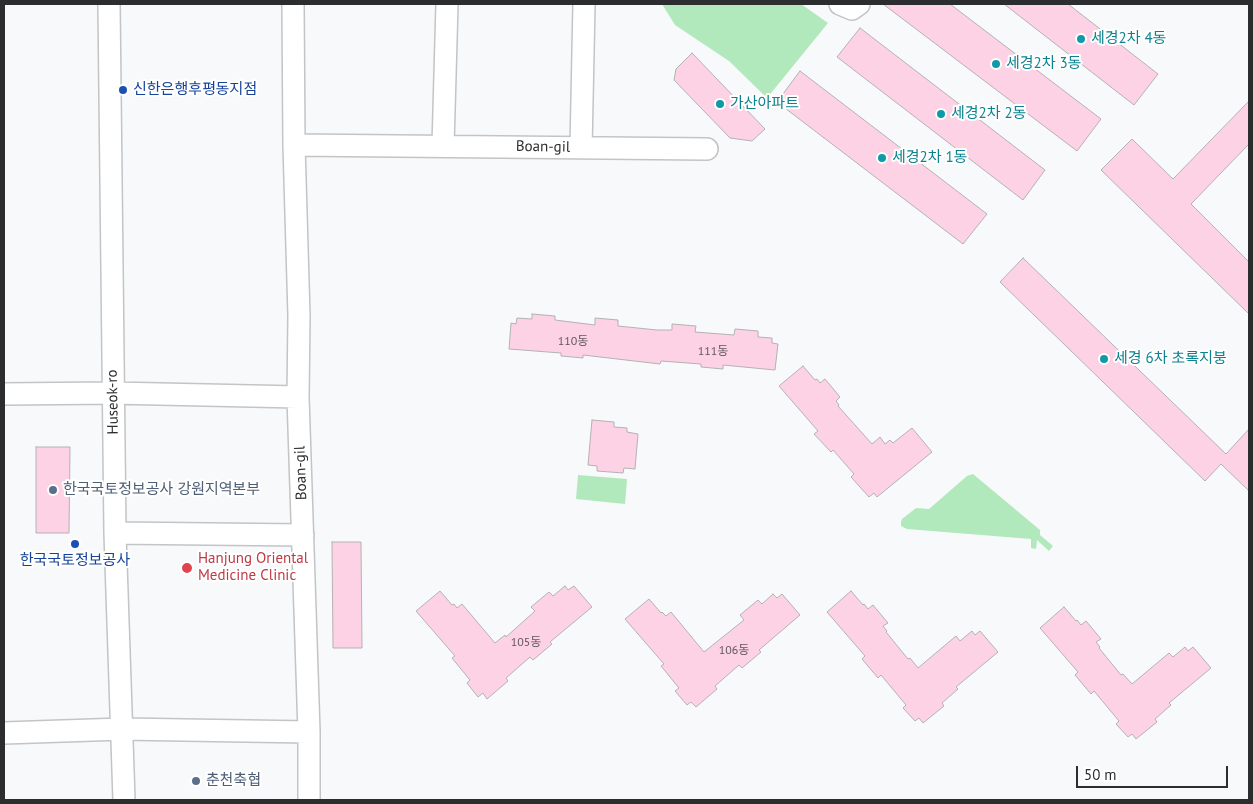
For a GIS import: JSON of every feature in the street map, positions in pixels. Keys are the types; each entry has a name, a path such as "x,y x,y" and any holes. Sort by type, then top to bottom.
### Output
{"street":[{"name":"Huseok-ro","path":"109,4 114,533 124,800"},
{"name":"Boan-gil","path":"293,4 294,145 299,316 298,397 309,732 309,800"},
{"path":"443,146 447,4"},
{"name":"Boan-gil","path":"581,148 584,4"},
{"name":"Boan-gil","path":"294,145 707,149"},
{"path":"4,394 113,393 298,397"},
{"path":"114,533 303,535"},
{"path":"4,734 122,729 309,732"}],"green space":[{"path":"662,4 801,4 828,23 767,98 729,61 675,25"},
{"path":"973,474 1040,530 1040,535 1053,546 1049,551 1037,540 1036,549 1031,548 1031,539 907,529 901,526 902,519 916,508 929,509 967,476"},
{"path":"578,475 627,479 625,504 576,499"}],"building":[{"name":"세경2차 3동","path":"883,4 950,4 1101,119 1077,151"},
{"name":"세경2차 4동","path":"1004,4 1068,4 1158,74 1134,105"},
{"name":"세경2차 2동","path":"860,28 1045,170 1023,200 837,57"},
{"name":"가산아파트","path":"692,53 765,129 752,141 730,138 674,80 676,69"},
{"name":"세경2차 1동","path":"800,71 987,214 963,244 777,102"},
{"name":"세경 6차 초록지붕","path":"1249,101 1249,144 1191,204 1249,262 1249,314 1101,170 1132,139 1173,179"},
{"name":"세경 6차 초록지붕","path":"1023,258 1226,454 1249,429 1249,491 1221,464 1205,481 1000,282"},
{"path":"532,314 555,316 555,320 595,325 595,318 618,320 618,326 657,330 672,330 672,324 696,326 695,332 734,335 735,329 758,331 758,337 772,338 772,343 778,344 775,370 723,365 723,369 701,367 701,364 661,361 660,364 583,355 583,358 561,356 561,353 509,349 511,323 516,324 517,318 532,319"},
{"path":"803,366 820,383 825,379 840,397 836,401 838,406 872,444 880,437 885,444 890,440 893,443 912,428 932,452 877,497 874,493 869,497 851,477 854,474 833,450 831,452 814,434 818,431 779,386"},
{"path":"592,420 614,422 614,427 627,428 627,432 638,434 635,469 624,468 623,473 597,471 597,466 588,465"},
{"name":"한국국토정보공사 강원지역본부","path":"36,447 70,447 69,533 36,533"},
{"path":"332,542 361,542 362,648 333,648"},
{"path":"565,586 568,590 574,586 592,607 550,642 552,644 533,660 530,657 506,678 508,681 487,699 483,693 478,697 467,683 470,680 452,658 455,656 416,611 440,591 457,608 462,604 495,643 505,635 506,637 535,611 531,607 549,592 553,596"},
{"path":"851,591 868,609 873,605 888,623 883,626 886,632 918,668 956,636 960,641 972,631 975,635 980,631 998,652 956,687 958,689 942,703 944,706 923,723 919,718 915,721 903,708 906,705 881,675 878,678 862,659 865,656 827,612"},
{"path":"773,594 777,598 782,594 800,615 759,650 761,652 742,668 739,665 715,686 717,689 696,707 691,702 687,705 675,691 679,688 661,666 664,664 625,619 649,599 666,616 671,612 704,652 744,620 740,615 758,600 762,604"},
{"path":"1064,607 1081,625 1086,621 1101,639 1096,642 1099,648 1121,675 1123,674 1132,684 1169,653 1173,657 1185,647 1188,651 1193,647 1211,668 1169,703 1171,705 1155,719 1157,722 1136,739 1132,734 1128,737 1116,724 1119,721 1094,691 1091,694 1075,675 1078,672 1040,628"}],"place":[{"name":"세경2차 4동","path":"1081,39"},
{"name":"세경2차 3동","path":"996,64"},
{"name":"신한은행후평동지점","path":"123,90"},
{"name":"가산아파트","path":"720,104"},
{"name":"세경2차 2동","path":"941,114"},
{"name":"세경2차 1동","path":"882,158"},
{"name":"세경 6차 초록지붕","path":"1104,359"},
{"name":"한국국토정보공사 강원지역본부","path":"53,490"},
{"name":"한국국토정보공사","path":"75,544"},
{"name":"Hanjung Oriental Medicine Clinic","path":"187,568"},
{"name":"춘천축협","path":"196,781"}]}
